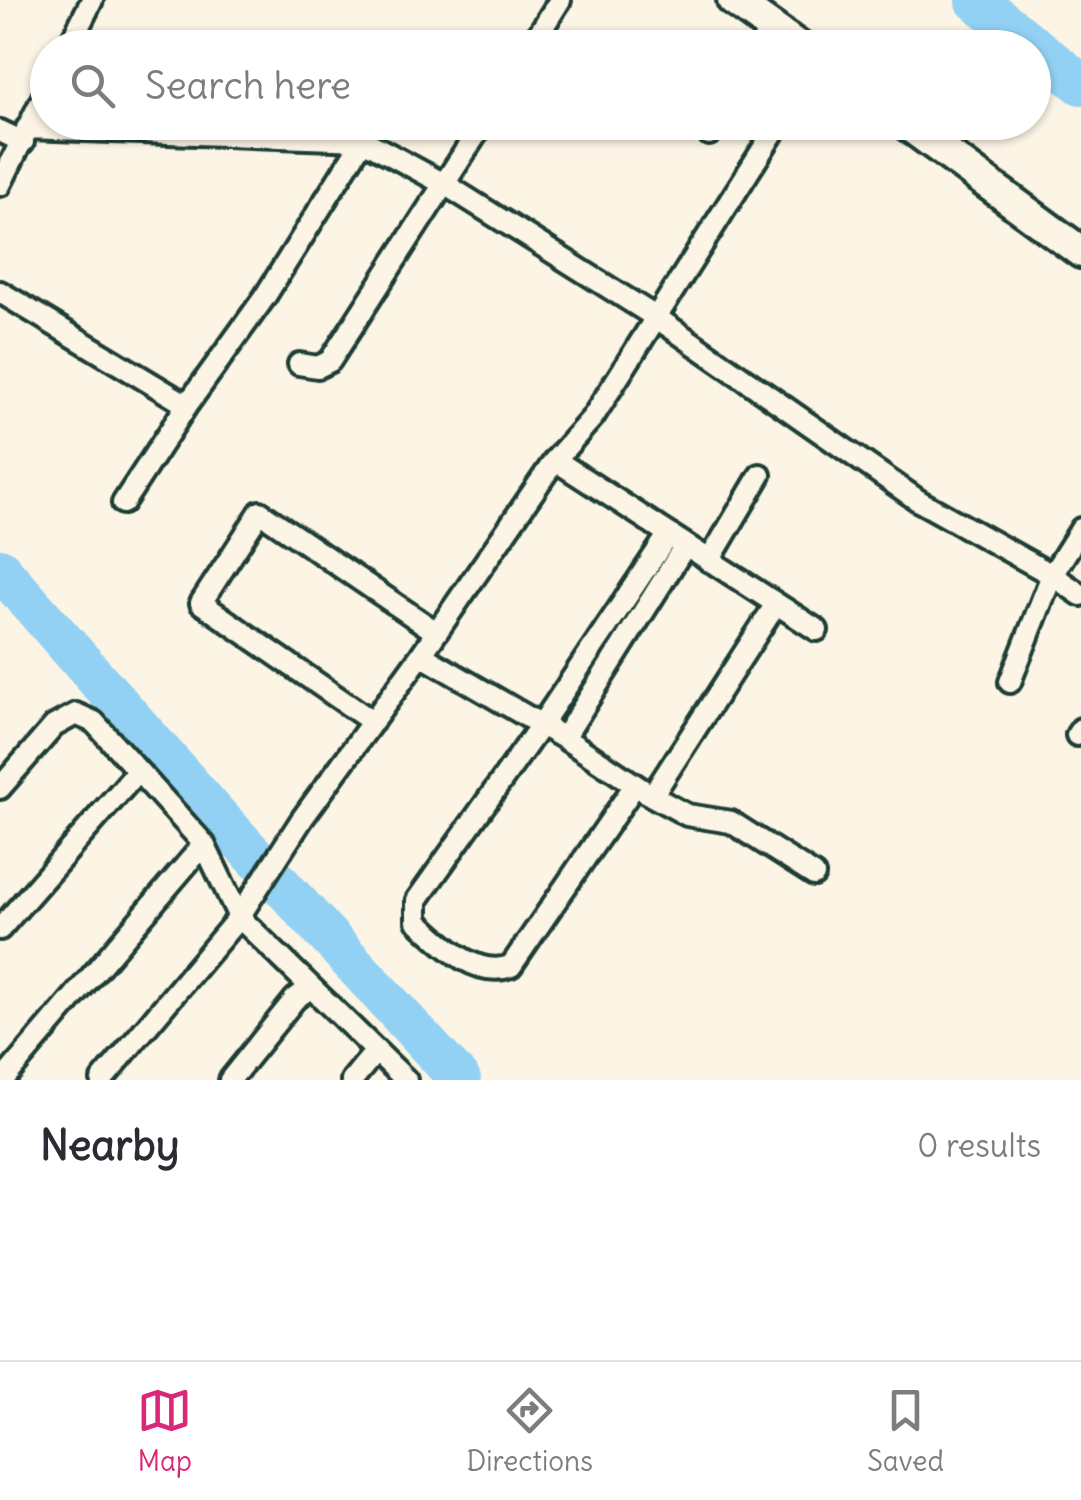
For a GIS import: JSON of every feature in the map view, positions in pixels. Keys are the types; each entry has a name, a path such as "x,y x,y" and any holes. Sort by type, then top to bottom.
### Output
{"main road":[{"path":"732,0 758,30"},
{"path":"929,140 1081,252"}],"street":[{"path":"77,30 92,0"},
{"path":"541,30 560,0"},
{"path":"0,186 30,125"},
{"path":"0,131 30,135"},
{"path":"123,504 187,405 264,298 363,140 446,184 656,318 919,501 1081,595"},
{"path":"299,364 318,367 330,361 473,140"},
{"path":"102,1080 239,917 302,818 421,656 555,460 594,417 769,140"},
{"path":"0,292 187,405"},
{"path":"555,460 816,630"},
{"path":"709,562 760,475"},
{"path":"372,722 201,603 260,512 436,632"},
{"path":"1010,682 1052,575 1081,529"},
{"path":"676,540 417,900 417,921 464,959 496,970 517,960 776,604"},
{"path":"564,738 676,540"},
{"path":"421,656 687,815 731,822 814,875"},
{"path":"0,788 54,726 76,714 94,722 204,844 239,917 406,1080"},
{"path":"0,929 138,771"},
{"path":"3,1080 204,844"},
{"path":"230,1080 295,999 311,987"},
{"path":"352,1080 376,1052"}],"waterway":[{"path":"976,0 1014,30"},
{"path":"1051,60 1081,84"},
{"path":"0,569 213,811 460,1080"}]}
